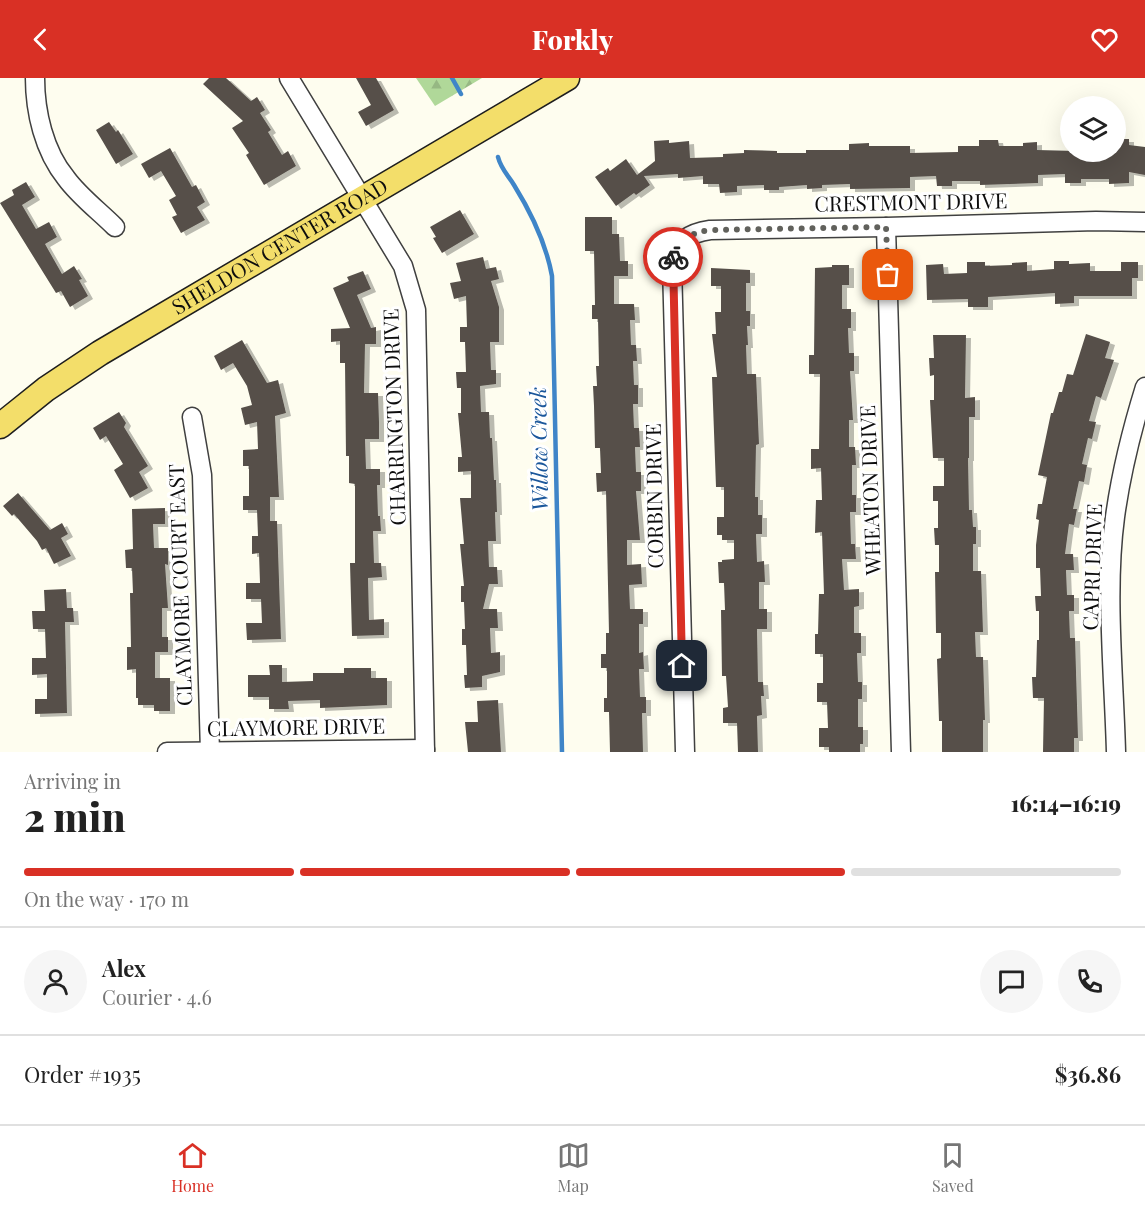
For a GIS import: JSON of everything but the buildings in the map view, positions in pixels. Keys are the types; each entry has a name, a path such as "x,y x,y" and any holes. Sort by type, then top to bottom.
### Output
{"main road":[{"name":"SHELDON CENTER ROAD","path":"0,426 46,389 100,353 567,78"}],"street":[{"path":"35,78 39,116 51,153 66,178 115,227"},
{"name":"CHARRINGTON DRIVE","path":"290,78 403,266 416,310 425,751"},
{"name":"CRESTMONT DRIVE","path":"681,241 695,232 710,230 1096,220 1145,222"},
{"name":"WHEATON DRIVE","path":"886,227 901,752"},
{"name":"CORBIN DRIVE","path":"681,241 673,256 672,265 685,752"},
{"name":"CAPRI DRIVE","path":"1116,752 1111,590 1112,548 1124,466 1145,387"},
{"name":"CLAYMORE COURT EAST","path":"192,417 202,475 210,752"},
{"name":"CLAYMORE DRIVE","path":"166,752 425,751"}],"green space":[{"path":"416,78 482,78 435,106"}],"waterway":[{"name":"Willow Creek","path":"452,78 461,94"},
{"name":"Willow Creek","path":"498,157 538,229 552,276 562,752"}],"way so far":[{"path":"673,257 681,241 695,232 886,227 888,275"}],"route":[{"path":"673,257 682,666"}]}
